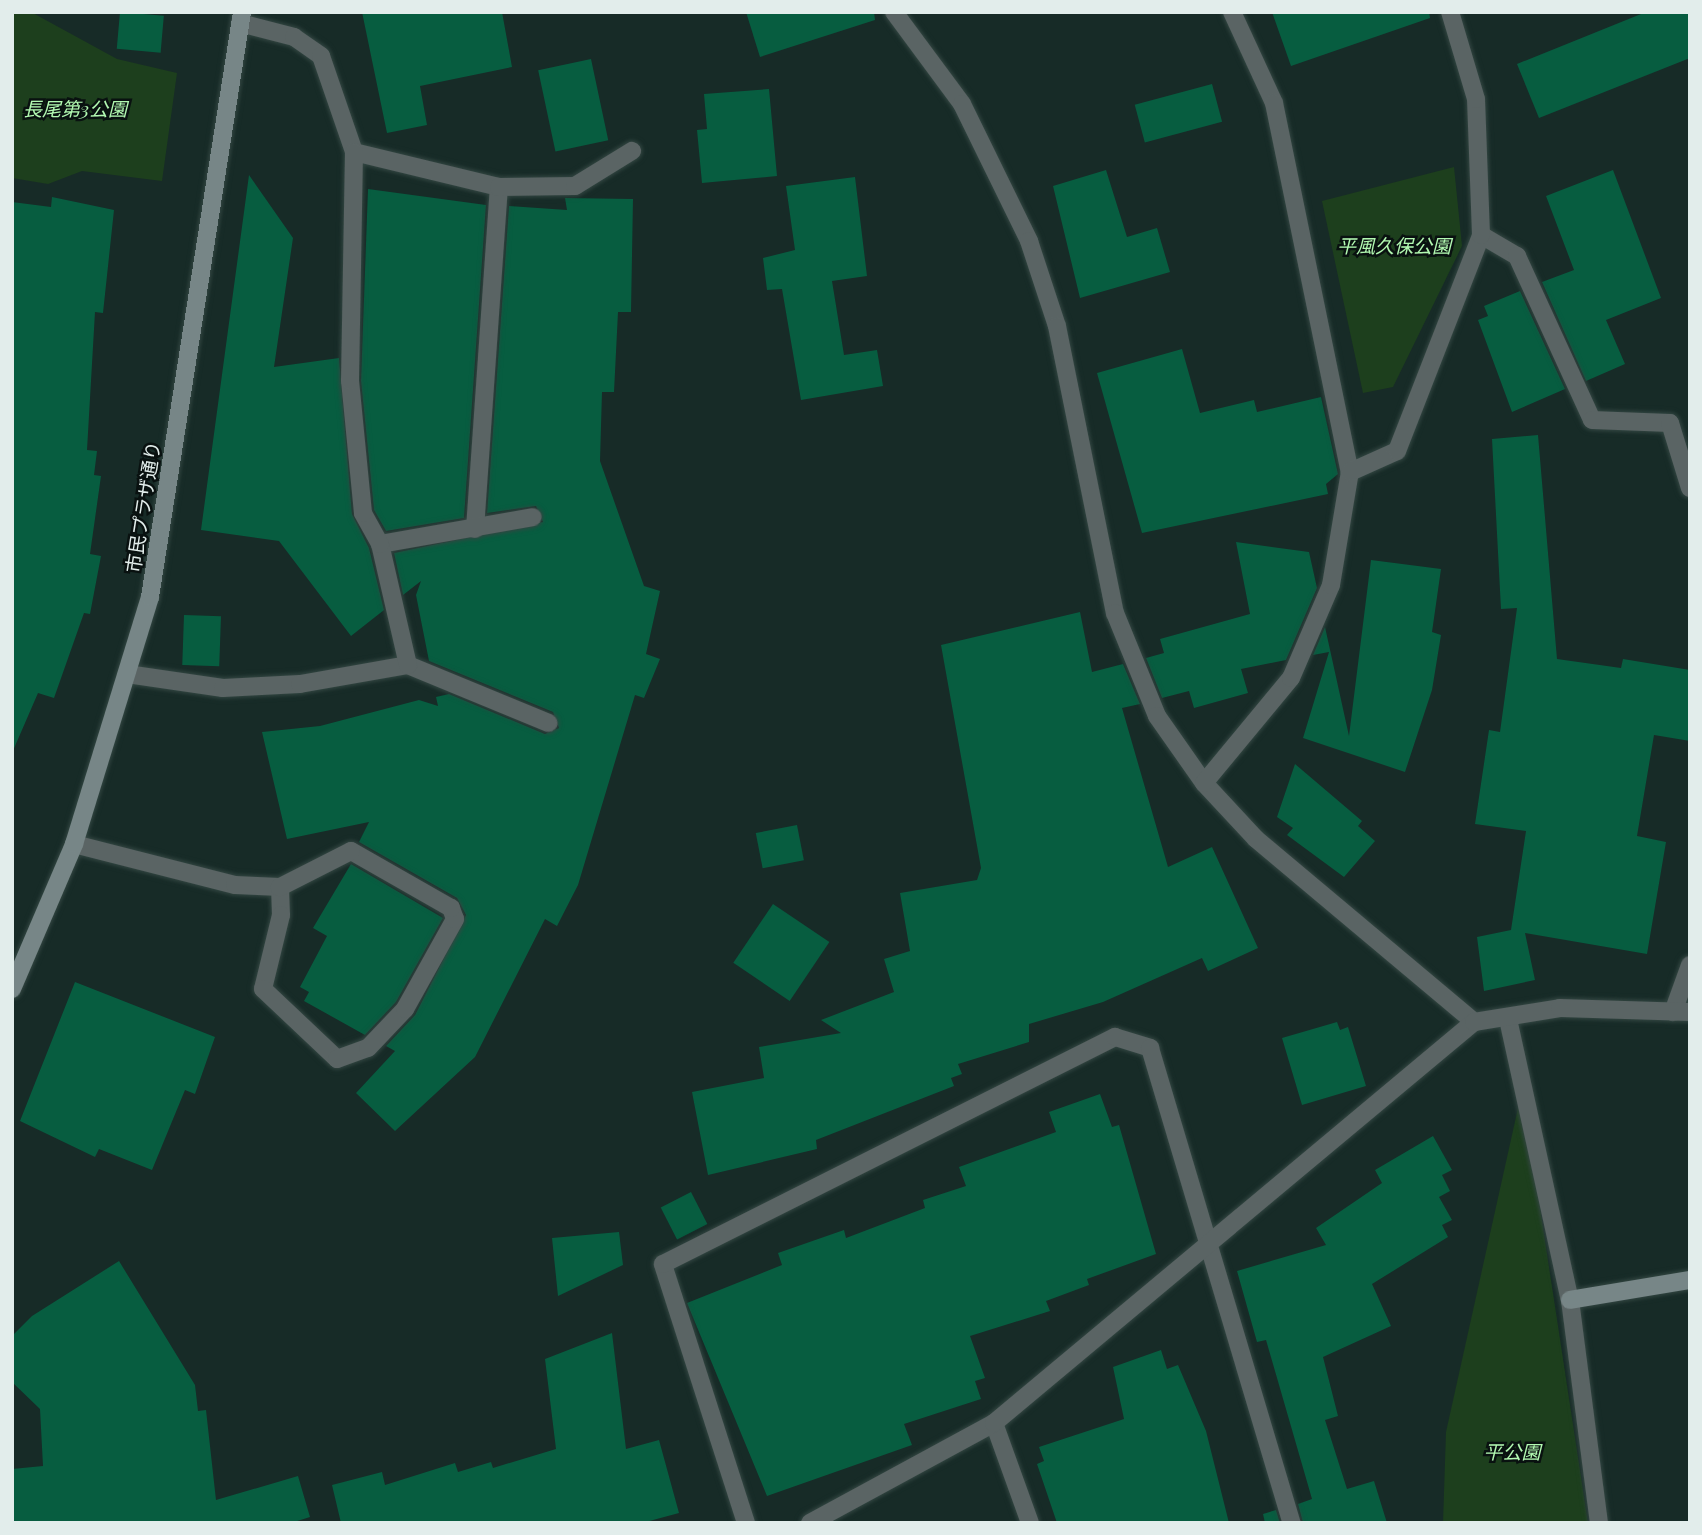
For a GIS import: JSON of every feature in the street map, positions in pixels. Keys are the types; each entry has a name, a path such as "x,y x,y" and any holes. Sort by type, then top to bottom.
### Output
{"street":[{"path":"894,12 962,104 1029,242 1057,326 1115,613 1157,716 1204,783 1256,839 1474,1022"},
{"path":"1204,783 1291,677 1331,585 1350,472 1274,103 1232,12"},
{"path":"1350,472 1397,451 1481,235 1476,99 1450,12"},
{"path":"241,18 294,37 321,56 354,152 350,381 363,513 380,544 408,665"},
{"name":"市民プラザ通り","path":"12,989 74,844 150,597 241,18"},
{"path":"354,152 499,187 575,186 632,151"},
{"path":"475,529 499,187"},
{"path":"1481,235 1517,256 1592,420 1670,423 1690,488"},
{"path":"380,544 533,517"},
{"path":"127,674 223,688 300,684 408,665 549,723"},
{"path":"74,844 235,885 280,887 351,850 452,908 455,919 405,1010 368,1048 337,1059 263,989 281,915 280,887"},
{"path":"810,1523 994,1423 1474,1022 1508,1019 1560,1008 1681,1012 1690,965"},
{"path":"1508,1019 1570,1300 1599,1523"},
{"path":"746,1523 663,1264 1115,1037 1150,1048 1207,1247 1292,1523"},
{"path":"1570,1300 1690,1280"},
{"path":"994,1423 1030,1523"}],"green space":[{"name":"長尾第3公園","path":"12,12 31,12 117,59 177,73 162,181 82,171 48,184 12,178"},
{"name":"平風久保公園","path":"1454,167 1462,246 1393,387 1363,393 1322,201"},
{"name":"平公園","path":"1522,1090 1588,1523 1443,1523 1446,1432"}],"building":[{"path":"120,12 164,16 161,53 117,49"},
{"path":"362,12 502,12 512,67 420,86 427,125 387,133"},
{"path":"746,12 874,12 875,20 760,57"},
{"path":"1272,12 1429,12 1430,18 1291,66"},
{"path":"1646,12 1690,12 1690,58 1539,118 1517,64"},
{"path":"591,59 608,140 555,151 538,70"},
{"path":"1212,84 1222,122 1145,142 1135,105"},
{"path":"769,89 777,176 702,183 697,130 707,129 704,94"},
{"path":"1106,170 1127,237 1157,228 1170,272 1080,298 1053,186"},
{"path":"1613,170 1661,298 1606,320 1625,364 1586,381 1542,282 1574,270 1546,196"},
{"path":"249,175 293,238 274,367 339,358 352,514 369,548 384,610 351,636 279,541 201,530"},
{"path":"855,177 867,276 832,281 844,355 877,350 883,386 801,400 782,289 767,290 763,258 795,250 786,186"},
{"path":"368,189 486,205 464,518 386,531 374,510 361,381"},
{"path":"52,197 114,210 103,313 95,312 87,450 97,451 94,475 101,476 90,554 101,556 90,614 84,613 54,698 38,693 12,753 12,202 51,207"},
{"path":"565,198 633,199 631,312 618,312 614,392 602,392 600,461 644,586 660,591 646,654 660,659 644,698 635,695 578,885 557,926 545,919 475,1057 395,1131 356,1093 395,1051 386,1046 415,1015 466,915 457,898 359,842 369,822 287,839 262,732 320,726 419,700 438,706 436,697 449,694 545,734 559,728 553,712 429,661 416,595 421,581 403,595 394,553 543,522 536,506 487,513 509,206 567,210"},
{"path":"1520,291 1565,389 1512,412 1478,320 1488,316 1484,306"},
{"path":"1182,349 1200,413 1254,400 1257,412 1321,397 1338,474 1326,484 1328,494 1142,533 1097,373"},
{"path":"1538,435 1557,659 1621,668 1623,659 1690,670 1690,741 1654,735 1637,836 1666,842 1647,954 1525,933 1535,980 1484,991 1477,937 1511,930 1526,831 1475,824 1489,730 1500,732 1517,608 1501,609 1492,439"},
{"path":"1236,542 1309,552 1317,588 1286,660 1241,669 1248,693 1194,708 1189,691 1162,698 1146,658 1164,653 1160,639 1250,614"},
{"path":"1371,560 1441,569 1432,632 1441,635 1432,690 1405,772 1303,738 1329,652 1313,655 1325,627 1349,736"},
{"path":"1080,612 1092,672 1123,664 1140,704 1122,708 1168,867 1212,847 1258,948 1208,971 1202,958 1103,1002 1029,1024 1029,1042 958,1064 962,1074 951,1078 954,1086 816,1140 817,1149 708,1175 692,1092 764,1078 759,1047 841,1033 821,1020 894,992 884,959 910,951 900,893 977,880 981,868 941,645"},
{"path":"184,615 221,616 219,666 182,665"},
{"path":"1295,764 1362,821 1358,826 1375,841 1344,877 1287,835 1293,828 1277,817"},
{"path":"797,825 804,860 763,868 756,833"},
{"path":"351,864 443,918 396,1002 365,1035 304,1001 309,992 300,987 327,936 313,928"},
{"path":"773,904 829,942 790,1001 733,963"},
{"path":"75,982 215,1037 195,1094 185,1090 152,1170 99,1149 95,1157 20,1121"},
{"path":"1337,1022 1340,1030 1348,1027 1366,1086 1302,1105 1282,1038"},
{"path":"1100,1094 1112,1127 1119,1125 1156,1254 1087,1279 1089,1285 1046,1301 1050,1311 970,1336 985,1378 975,1381 981,1399 904,1424 912,1445 767,1496 687,1303 782,1265 778,1253 844,1230 846,1238 925,1208 923,1200 966,1186 959,1167 1056,1132 1049,1112"},
{"path":"1433,1136 1452,1170 1442,1175 1450,1191 1439,1197 1452,1220 1442,1225 1448,1237 1372,1284 1391,1326 1323,1357 1338,1416 1325,1420 1347,1489 1374,1481 1387,1523 1303,1523 1298,1504 1312,1499 1266,1340 1257,1342 1237,1271 1326,1245 1316,1228 1382,1183 1375,1170"},
{"path":"691,1192 707,1224 677,1240 661,1207"},
{"path":"619,1232 623,1265 558,1296 552,1238"},
{"path":"119,1261 195,1385 198,1411 206,1410 216,1500 298,1476 310,1517 291,1523 12,1523 12,1469 43,1466 40,1409 12,1382 12,1336 32,1316"},
{"path":"612,1333 626,1449 659,1440 679,1513 642,1523 341,1523 332,1485 382,1472 385,1485 455,1463 458,1472 491,1462 493,1468 556,1449 545,1359"},
{"path":"1161,1350 1167,1369 1178,1365 1206,1431 1229,1523 1057,1523 1037,1464 1044,1461 1039,1447 1124,1419 1113,1367"},
{"path":"1276,1510 1280,1523 1265,1523 1263,1514"}]}
